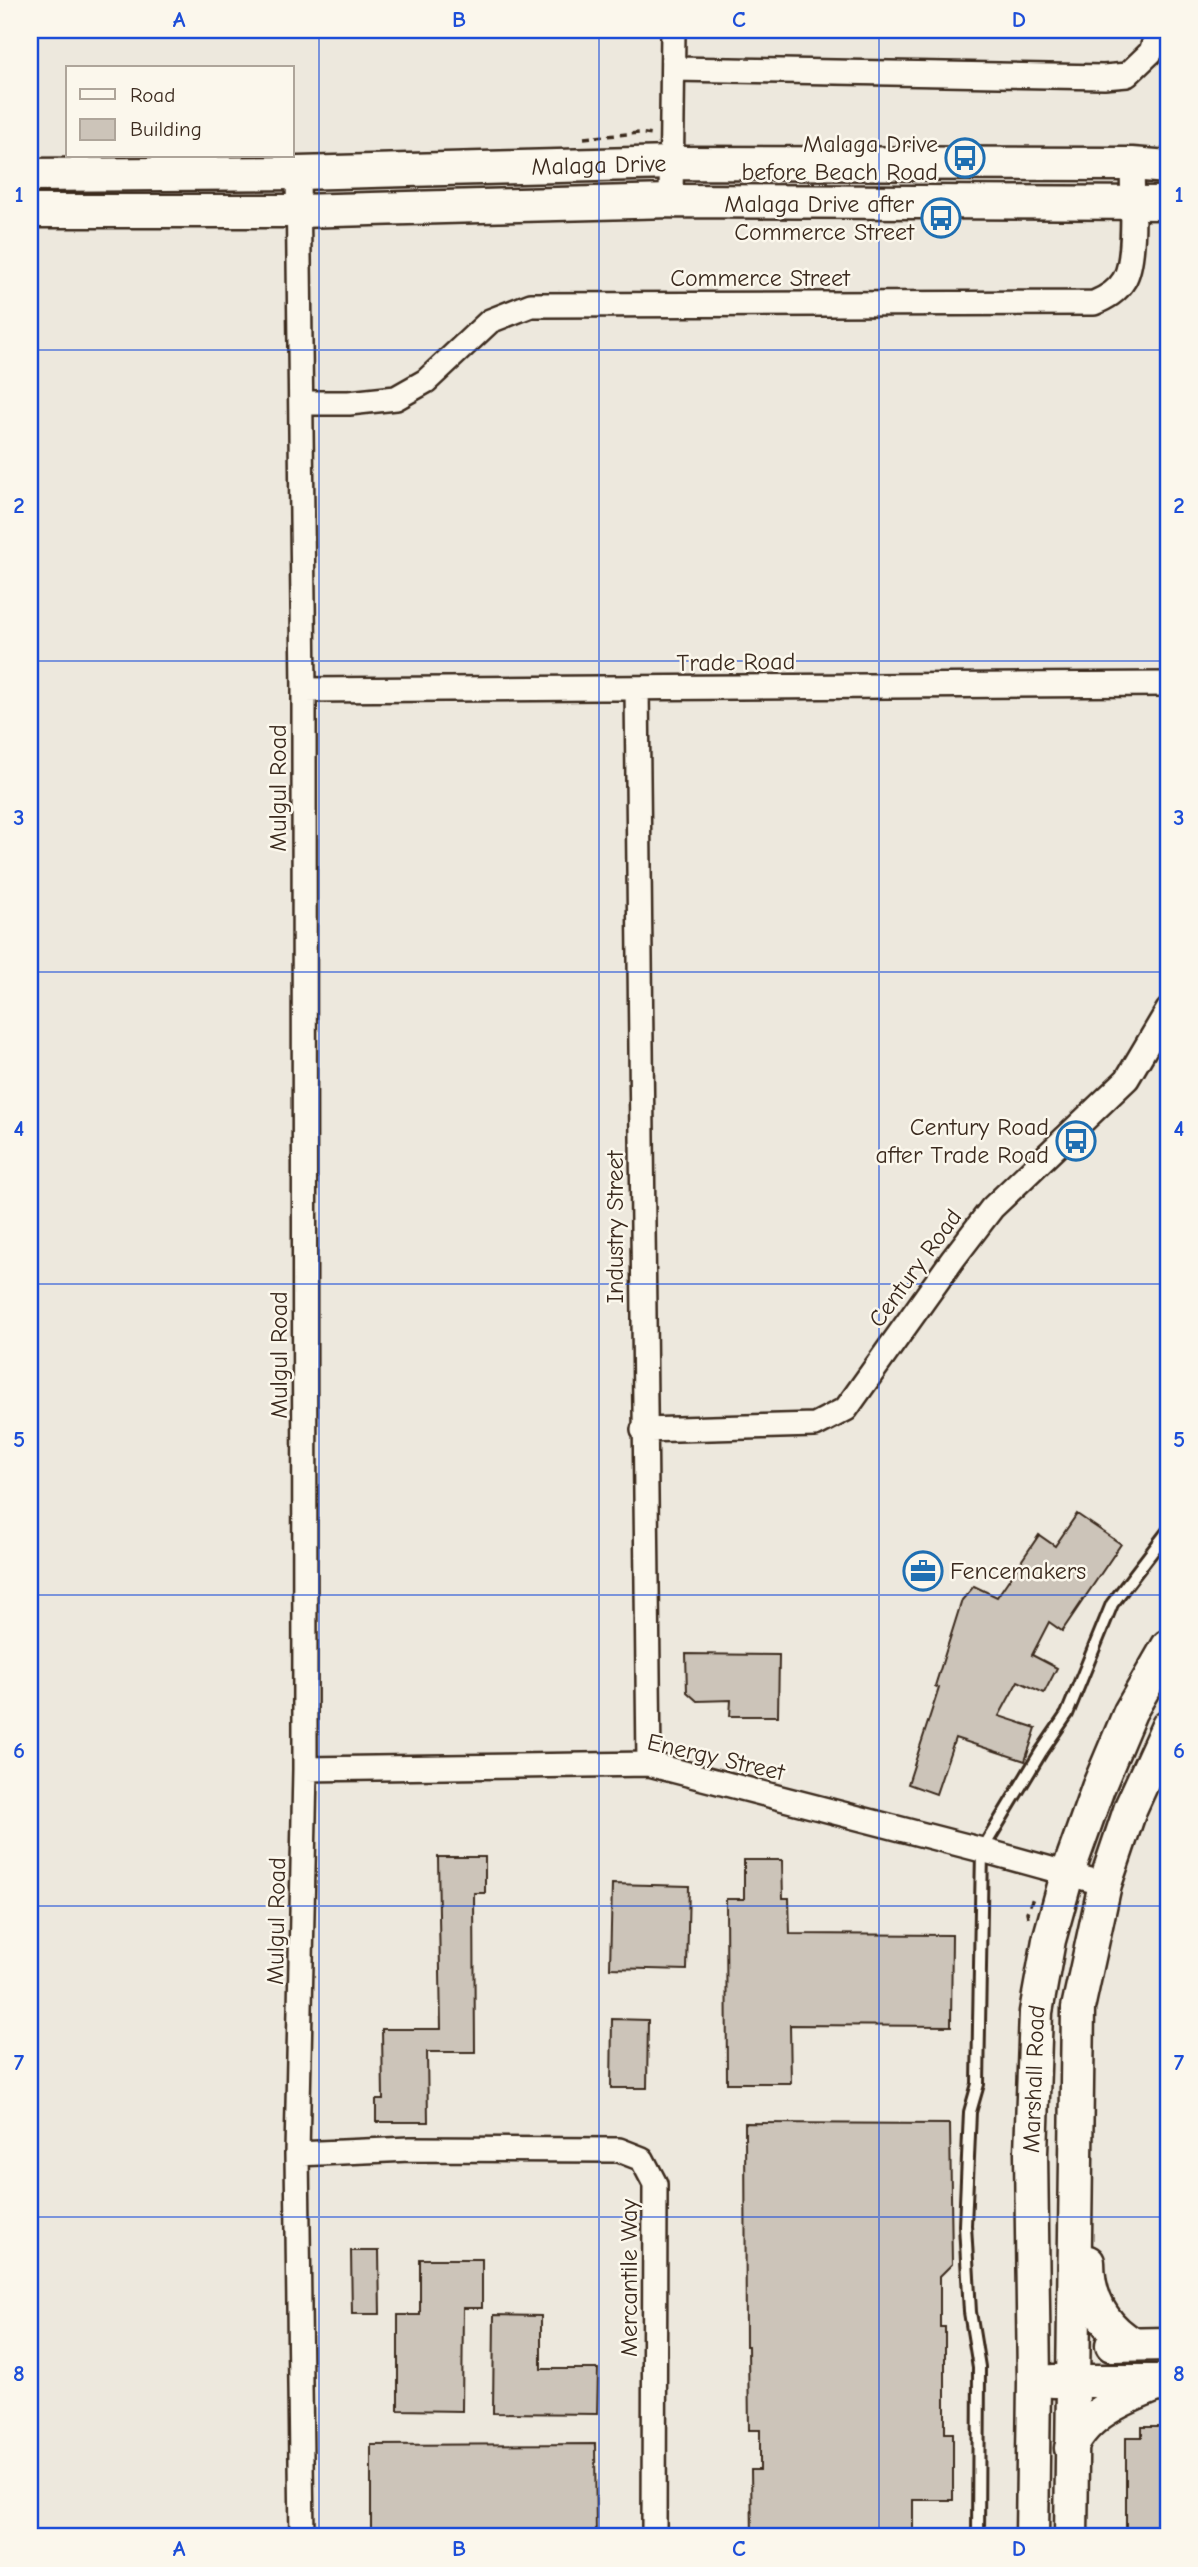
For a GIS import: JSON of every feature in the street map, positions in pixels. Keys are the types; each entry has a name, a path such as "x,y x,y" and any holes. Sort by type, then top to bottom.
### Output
{"main road":[{"name":"Malaga Drive","path":"30,175 298,173 672,163 1132,164 1168,167"},
{"name":"Malaga Drive","path":"30,211 298,211 671,201 1168,203"},
{"name":"Marshall Road","path":"1032,2537 1034,2382 1031,2153 1036,2012 1049,1940 1067,1875 1098,1788 1130,1712 1168,1646"},
{"name":"Marshall Road","path":"1071,2537 1079,2008 1105,1884 1131,1807 1168,1726"},
{"path":"1077,2069 1089,2149 1088,2276 1101,2316 1114,2333 1133,2344"},
{"path":"1033,2343 1168,2344"},
{"path":"1034,2382 1168,2381"},
{"path":"1071,2448 1087,2422 1132,2395 1168,2381"}],"street":[{"path":"671,201 673,30"},
{"path":"673,69 1104,77 1127,75 1151,52 1161,34"},
{"name":"Commerce Street","path":"302,403 349,403 396,398 426,381 490,321 531,306 1094,303 1108,297 1124,280 1131,252 1132,164"},
{"name":"Mulgul Road","path":"298,173 304,690 305,1769 297,2154 302,2537"},
{"name":"Trade Road","path":"304,690 1168,684"},
{"name":"Industry Street","path":"637,689 643,1430 649,1763"},
{"name":"Century Road","path":"643,1430 815,1425 846,1409 992,1209 1127,1079 1168,1010"},
{"name":"Energy Street","path":"305,1769 649,1763 1105,1884"},
{"name":"Mercantile Way","path":"297,2154 411,2149 619,2150 642,2159 655,2184 654,2537"}],"lane":[{"path":"978,2537 979,2367 970,2312 965,2225 970,2112 978,2084 982,1850 1067,1714 1112,1604 1168,1531"}],"shaded area":[{"path":"30,30 1168,30 1168,2537 30,2537"}],"building":[{"path":"1077,1514 1121,1544 1062,1631 1049,1622 1032,1655 1057,1668 1044,1693 1018,1681 999,1716 1036,1728 1025,1761 955,1738 936,1794 908,1784 939,1688 935,1686 962,1600 974,1586 997,1597 1039,1535 1055,1546"},
{"path":"686,1654 779,1655 778,1716 730,1716 731,1700 697,1701 687,1692"},
{"path":"438,1857 485,1857 485,1893 474,1893 475,2052 427,2052 428,2122 376,2122 376,2100 383,2100 382,2029 441,2029"},
{"path":"744,1860 782,1860 783,1898 789,1898 790,1934 952,1935 951,2026 790,2025 791,2083 727,2083 726,1899 744,1899"},
{"path":"612,1884 689,1886 687,1970 610,1968"},
{"path":"612,2019 648,2020 647,2088 611,2088"},
{"path":"745,2123 950,2124 952,2264 940,2276 940,2327 945,2327 945,2433 953,2433 953,2500 913,2500 913,2537 752,2537 751,2470 760,2470 760,2430 749,2430"},
{"path":"351,2251 379,2251 380,2314 352,2314"},
{"path":"420,2259 482,2259 482,2308 463,2308 462,2411 398,2410 398,2315 420,2315"},
{"path":"494,2315 541,2316 541,2369 598,2369 597,2414 493,2413"},
{"path":"1142,2427 1168,2427 1168,2537 1126,2537 1126,2437 1142,2437"},
{"path":"595,2444 596,2537 371,2537 371,2445"}],"place":[{"name":"Malaga Drive before Beach Road","path":"965,158"},
{"name":"Malaga Drive after Commerce Street","path":"941,218"},
{"name":"Century Road after Trade Road","path":"1076,1141"},
{"name":"Fencemakers","path":"923,1571"}]}
